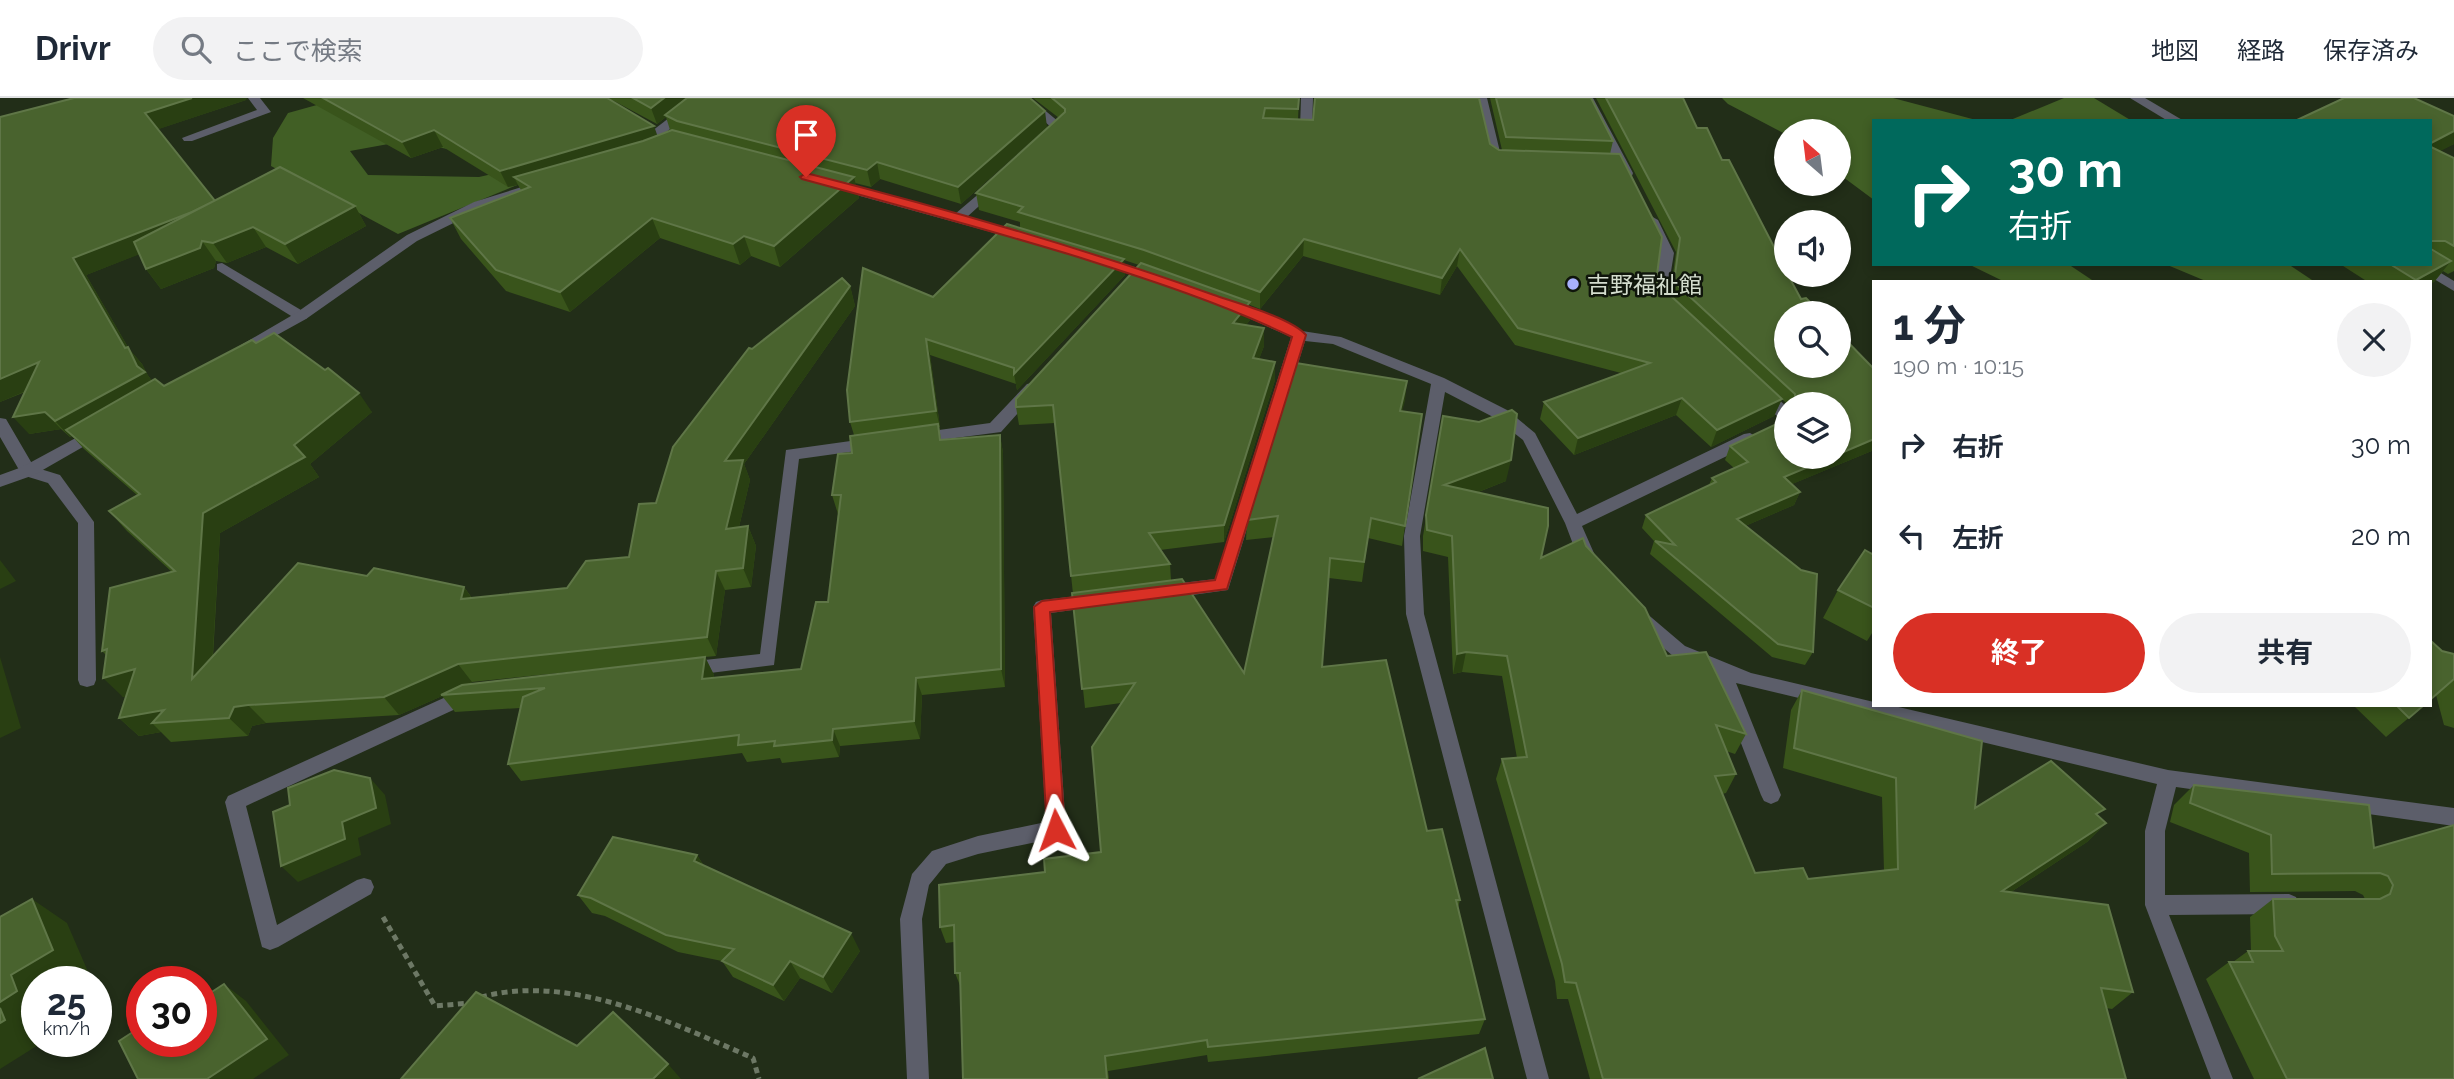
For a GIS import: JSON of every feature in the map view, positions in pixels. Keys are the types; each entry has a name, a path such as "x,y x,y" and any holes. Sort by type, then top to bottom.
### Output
{"street":[{"path":"188,138 265,112 254,98"},
{"path":"656,133 703,98"},
{"path":"1022,98 1059,127 1039,145"},
{"path":"1281,131 1306,132 1307,98"},
{"path":"1480,98 1496,160 1521,161"},
{"path":"1587,98 1616,164 1634,186"},
{"path":"2136,98 2174,119"},
{"path":"959,217 1009,172"},
{"path":"825,182 959,217 1036,241"},
{"path":"218,363 300,316 412,238 480,205 538,185"},
{"path":"1645,209 1667,253 1660,297 1679,315"},
{"path":"1088,257 1164,281"},
{"path":"2419,266 2454,286"},
{"path":"222,267 300,316"},
{"path":"1121,292 1139,272"},
{"path":"1213,299 1262,317 1299,335 1336,340 1439,382 1501,414 1529,437 1573,523 1588,560 1604,578"},
{"path":"1139,595 1222,585 1299,335"},
{"path":"674,671 768,660 792,454 995,428 1040,379"},
{"path":"1748,379 1774,419"},
{"path":"1439,382 1412,536 1415,614 1538,1079"},
{"path":"0,423 28,471 54,479 86,522 87,680"},
{"path":"0,481 28,471 111,424"},
{"path":"1573,523 1774,425"},
{"path":"918,1079 911,919 919,881 939,857 978,845 1056,830 1042,607 1111,599"},
{"path":"1628,605 1678,651 1748,680 2168,778 2454,817"},
{"path":"1721,669 1771,795"},
{"path":"364,887 270,940 235,802 472,693 486,691"},
{"path":"2168,778 2155,831 2155,905 2222,1079"},
{"path":"2155,905 2315,904"}],"path":[{"path":"364,887 435,1006 468,1004 494,992 551,989 659,1018 753,1058 760,1079"}],"green space":[{"path":"342,98 460,98 453,150 405,141 350,151 368,175 479,177 533,165 544,174 398,234 271,166 273,138 288,113"},
{"path":"1722,98 1893,98 1972,119 1872,119 1872,199 1852,184 1852,119 1774,119 1774,128 1728,104"},
{"path":"2064,98 2094,98 2129,119 2013,119"},
{"path":"1972,266 2071,266 2092,280 2001,280"},
{"path":"2170,266 2291,266 2312,280 2203,280"}],"building":[{"path":"74,98 192,98 145,113 215,201 73,258 125,348 128,347 137,366 145,372 55,421 45,412 13,417 39,362 0,379 0,117"},
{"path":"323,98 607,98 654,126 500,171 434,130 402,142"},
{"path":"633,98 664,98 651,108"},
{"path":"687,98 1030,98 1045,111 958,187 877,162 867,170 677,121 665,115"},
{"path":"1052,98 1299,98 1298,109 1265,108 1263,118 1313,120 1315,98 1479,98 1490,144 1499,150 1620,154 1662,237 1656,282 1774,392 1774,403 1717,430 1682,398 1578,438 1544,402 1650,363 1518,328 1460,249 1442,278 1304,239 1260,292 1144,250 1018,212 1023,207 976,193 1065,112"},
{"path":"1496,98 1591,98 1613,141 1506,137"},
{"path":"1606,98 1683,98 1697,128 1707,128 1722,160 1729,160 1774,247 1774,287 1794,287 1801,299 1806,298 1809,301 1774,301 1774,375 1674,282 1680,238"},
{"path":"2344,98 2414,98 2454,116 2454,131 2432,142 2432,119 2299,119"},
{"path":"672,130 854,177 774,246 744,236 733,244 652,218 560,292 496,270 450,218 530,187 514,177 643,141"},
{"path":"2432,147 2454,158 2454,246 2445,241 2432,241"},
{"path":"280,167 355,206 285,244 253,227 213,243 202,241 200,248 146,269 134,242"},
{"path":"1007,224 1124,259 1014,374 1014,368 926,339 936,411 850,422 847,390 863,268 933,297"},
{"path":"2432,250 2451,261 2416,280 2393,266 2432,266"},
{"path":"1141,263 1250,302 1233,323 1264,328 1253,358 1275,362 1224,525 1149,533 1170,564 1071,576 1053,405 1016,407 1016,399"},
{"path":"842,278 850,286 725,461 743,460 726,529 748,526 743,568 716,571 707,637 458,664 384,697 248,705 234,707 229,718 152,723 164,710 119,718 135,669 103,678 107,649 102,651 110,588 175,571 109,511 140,494 66,430 155,379 164,386 252,340 256,343 274,333 325,370 328,368 359,393 294,445 305,457 203,513 192,679 298,563 367,576 374,568 464,587 461,599 567,588 586,561 629,557 639,504 656,503 673,447 749,348 752,349"},
{"path":"1851,345 1872,367 1872,440 1851,449 1851,392 1793,392 1778,378 1851,378"},
{"path":"1296,363 1407,381 1400,411 1422,414 1405,526 1371,518 1364,562 1330,558 1322,667 1386,660 1427,831 1442,829 1485,1019 1208,1047 1207,1040 1105,1056 1107,1079 963,1079 960,973 955,973 954,925 940,927 939,885 1045,872 1044,859 1101,852 1092,747 1135,683 1082,689 1072,593 1182,579 1244,673 1278,516 1247,520"},
{"path":"1512,410 1517,414 1511,460 1444,485 1548,508 1548,526 1541,558 1583,538 1586,546 1645,608 1667,656 1706,652 1746,734 1716,725 1736,774 1715,776 1755,873 1803,868 1808,879 1898,869 1896,778 1794,748 1802,690 1982,741 1975,808 2051,761 2105,809 2096,814 2106,823 2002,891 2108,905 2133,992 2101,988 2126,1079 1603,1079 1576,983 1565,982 1502,759 1527,757 1507,656 1466,652 1457,654 1452,536 1427,530 1426,515 1443,416 1479,422"},
{"path":"938,424 940,440 1000,435 1001,669 916,678 914,721 833,729 832,740 774,746 775,741 738,745 739,735 508,764 523,697 545,688 441,695 462,685 705,657 702,679 801,669 816,602 828,602 841,495 832,495 838,454 852,453 850,436"},
{"path":"1774,425 1774,469 1803,469 1784,477 1800,492 1737,519 1801,570 1817,574 1813,652 1778,644 1655,541 1675,545 1646,515 1716,482 1712,478 1748,462 1730,446"},
{"path":"1865,550 1872,554 1872,607 1838,590"},
{"path":"2432,642 2442,651 2454,654 2454,679 2432,698"},
{"path":"2398,707 2422,707 2409,718"},
{"path":"334,770 370,778 376,808 342,822 345,839 281,866 273,812 290,805 288,788"},
{"path":"2194,785 2369,805 2374,848 2454,825 2454,1079 2287,1079 2229,962 2253,962 2248,951 2283,951 2275,936 2273,899 2380,899 2390,894 2393,885 2388,876 2380,873 2272,874 2271,835 2190,803"},
{"path":"613,837 697,855 694,861 851,933 823,977 790,961 773,985 722,961 734,949 666,935 591,898 578,895"},
{"path":"32,899 53,950 26,966 21,966 21,969 11,975 17,991 0,1002 0,917"},
{"path":"224,984 267,1039 207,1079 138,1079 127,1057 217,1057 217,989"},
{"path":"476,992 577,1046 613,1012 668,1064 653,1079 401,1079"},
{"path":"0,1008 5,1020 0,1023"},
{"path":"126,1036 126,1055 119,1041"},
{"path":"1485,1048 1493,1079 1418,1079"}],"place":[{"name":"吉野福祉館","path":"1573,284"}],"route":[{"path":"806,177 959,217 1139,272 1262,317 1299,335 1222,585 1042,607 1056,830"}]}
